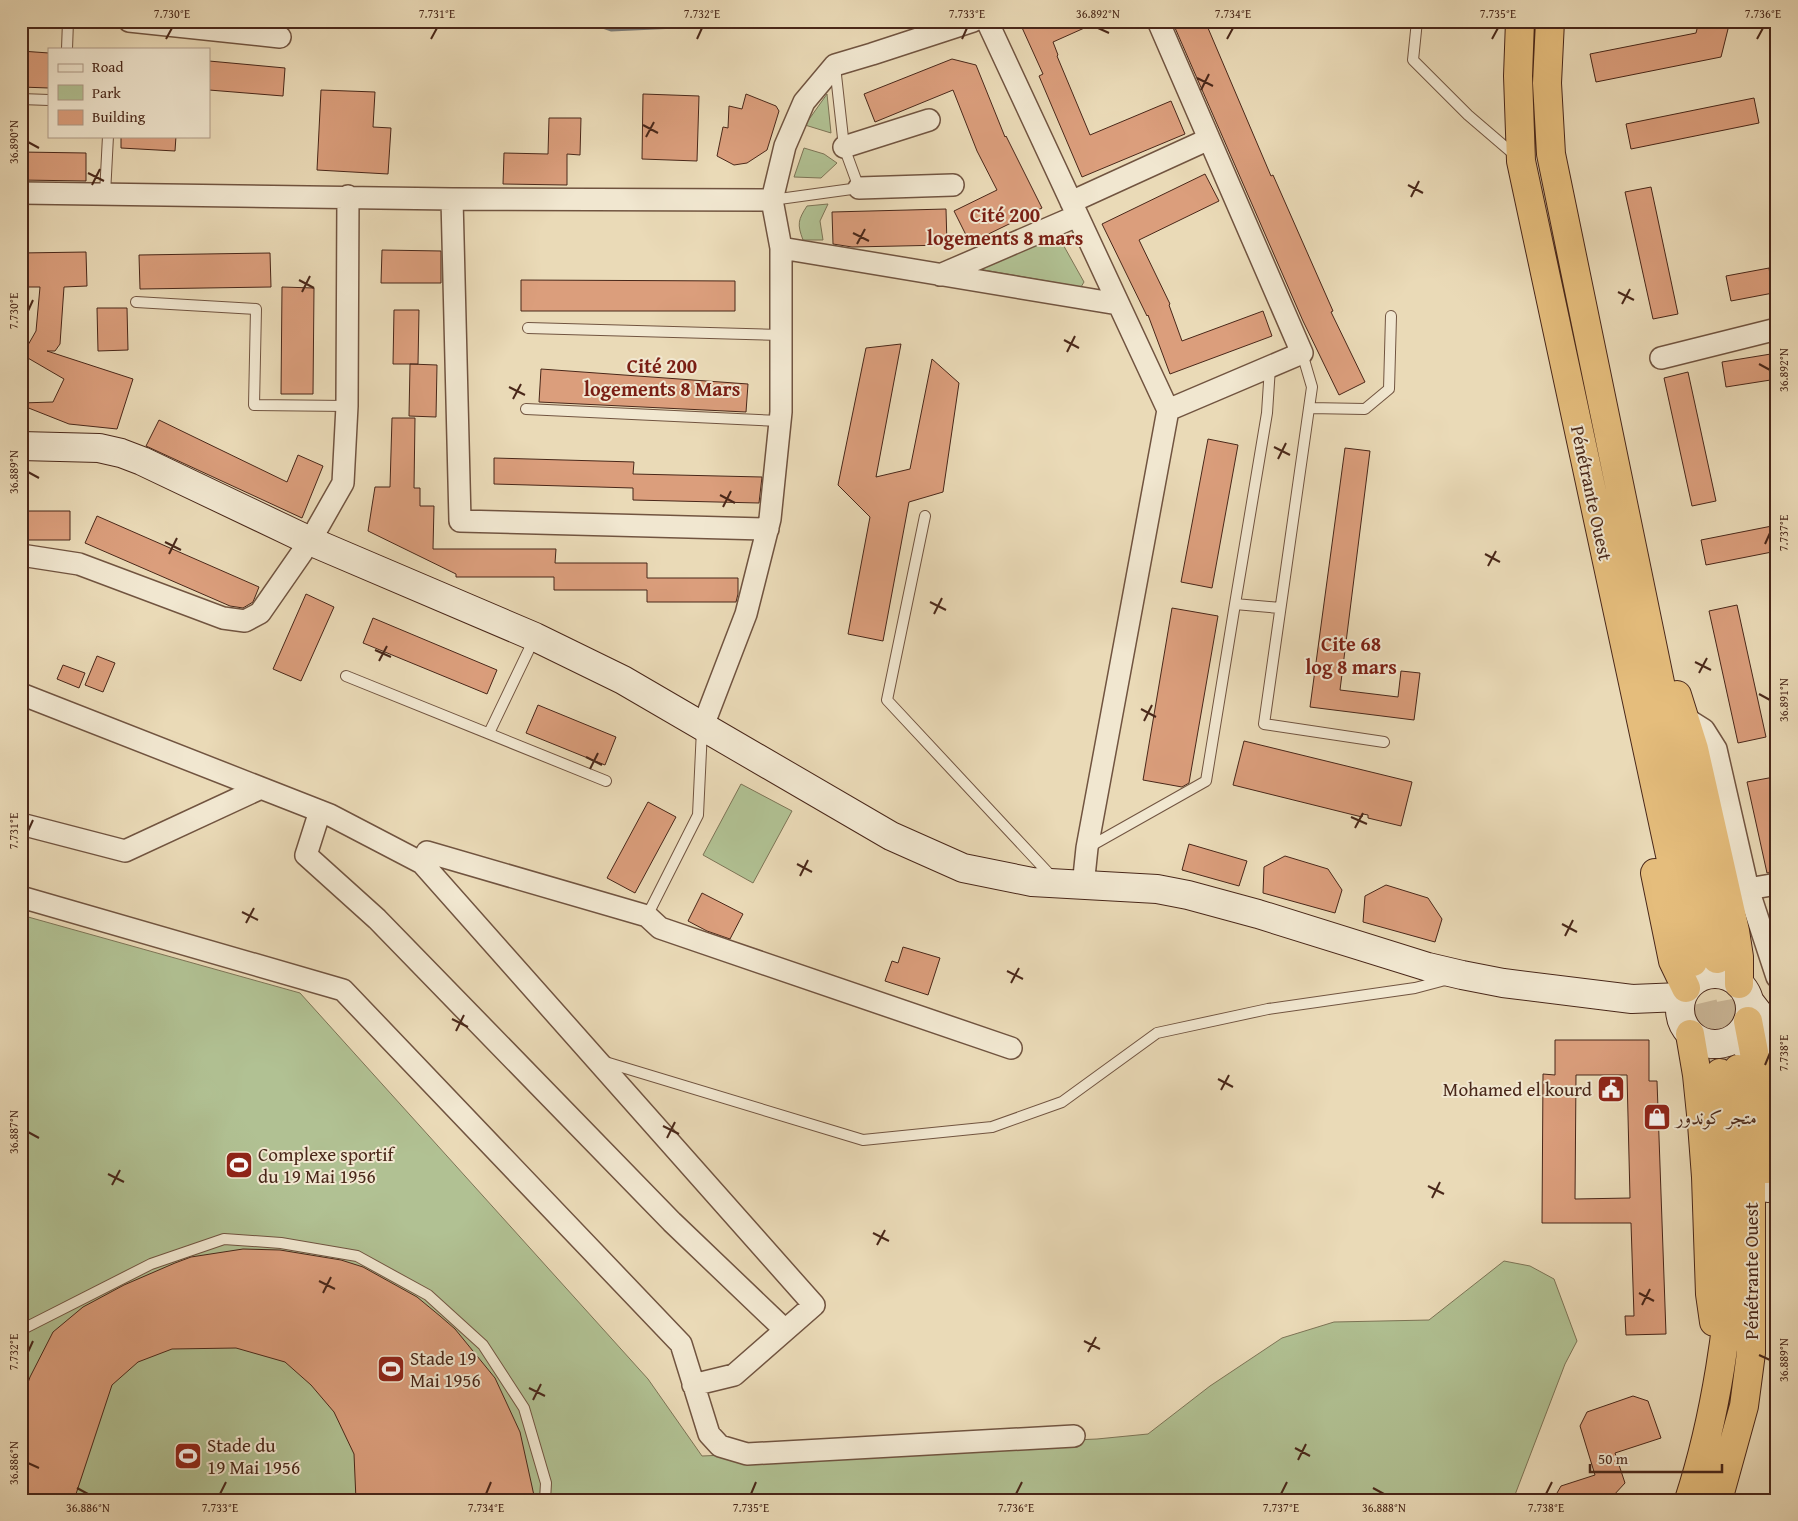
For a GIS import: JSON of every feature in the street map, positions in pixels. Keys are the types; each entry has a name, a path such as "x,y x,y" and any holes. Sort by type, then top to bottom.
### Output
{"highway":[{"name":"Pénétrante Ouest","path":"1520,21 1518,76 1521,161 1626,652 1705,961 1649,635 1551,154 1547,83 1550,21"},
{"path":"1649,635 1670,677 1694,749 1739,957 1741,1034 1763,1099 1772,1180 1764,1251 1752,1296"},
{"path":"1626,652 1625,694 1628,740 1670,951 1684,993"},
{"path":"1687,1031 1697,1075 1706,1177 1712,1307 1722,1346"},
{"name":"Pénétrante Ouest","path":"1718,1500 1744,1406 1750,1353 1752,1181 1741,1034"},
{"name":"Pénétrante Ouest","path":"1689,1500 1713,1404 1722,1346 1733,1234 1730,1182 1741,1034"}],"main road":[{"path":"21,446 99,448 121,453 310,541 535,637 623,680 891,836 963,868 1032,882 1157,889 1188,894 1428,967 1462,975 1632,999 1684,993"},
{"path":"1687,1031 1680,1017 1679,1007 1684,993 1693,982 1702,976 1712,974 1731,978 1741,1034 1777,1072"},
{"path":"1632,999 1659,1010 1698,1040 1708,1044 1718,1044 1741,1034 1777,1037"}],"street":[{"path":"129,21 280,37"},
{"path":"703,726 746,614 770,519 780,421 781,335 781,248 772,200 785,146 804,102 835,65 973,21"},
{"path":"987,21 1168,410 1087,848 1071,885"},
{"path":"1158,21 1302,353 1168,410"},
{"path":"844,147 929,120"},
{"path":"940,275 1209,140"},
{"path":"860,188 953,184"},
{"path":"21,193 348,196 452,199 772,200"},
{"path":"21,555 79,564 223,618 245,621 260,613 310,541 343,483 347,406 348,196"},
{"path":"452,199 460,521 768,530"},
{"path":"781,248 1118,304"},
{"path":"1661,358 1777,329"},
{"path":"23,696 320,811 422,863 814,1305 734,1375 693,1385"},
{"path":"1685,718 1704,730 1716,749 1748,889 1777,977"},
{"path":"21,824 126,851 261,788"},
{"path":"320,811 306,855 377,919 672,1222 785,1330"},
{"path":"422,863 427,852 647,916 660,928 1011,1048"},
{"path":"1748,889 1777,884"},
{"path":"21,897 343,990 681,1344 709,1434 720,1446 747,1454 1074,1436"}],"lane":[{"path":"67,48 68,21"},
{"path":"1417,21 1413,60 1468,115 1521,161"},
{"path":"772,200 860,188 844,147 835,65"},
{"path":"21,100 48,100"},
{"path":"105,194 108,138"},
{"path":"136,302 256,309 254,405 347,406"},
{"path":"1309,408 1365,409 1389,389 1391,316"},
{"path":"528,328 781,335"},
{"path":"1302,353 1312,387 1264,724 1384,742"},
{"path":"1087,848 1206,782 1267,413 1270,367"},
{"path":"526,409 780,421"},
{"path":"924,516 887,700 1071,885"},
{"path":"1235,604 1280,608"},
{"path":"489,733 535,637"},
{"path":"346,676 606,781"},
{"path":"647,916 698,815 703,726"},
{"path":"596,1059 863,1140 992,1127 1062,1102 1157,1033 1268,1009 1415,988 1462,975"},
{"path":"21,1330 151,1264 224,1239 281,1243 357,1256 428,1295 482,1344 524,1408 546,1483 545,1500"}],"green space":[{"path":"827,94 831,133 805,125"},
{"path":"804,148 824,154 837,163 821,178 794,177"},
{"path":"828,204 820,221 823,240 803,240 799,222 807,206"},
{"path":"1056,232 1084,282 1081,287 978,269"},
{"path":"741,784 792,811 753,883 703,855"},
{"name":"Complexe sportif du 19 Mai 1956","path":"21,915 300,993 648,1379 702,1456 1097,1439 1148,1434 1210,1386 1282,1338 1334,1322 1429,1320 1504,1261 1530,1266 1554,1279 1577,1341 1565,1364 1513,1500 21,1500"}],"building":[{"path":"1019,21 1100,21 1053,42 1090,135 1171,101 1185,134 1082,177 1039,76 1043,74"},
{"path":"1172,21 1205,21 1271,176 1273,175 1333,311 1331,312 1365,382 1339,395 1303,321"},
{"path":"1699,21 1730,21 1721,57 1596,82 1590,54 1696,33"},
{"path":"21,51 48,53 48,88 21,87"},
{"path":"952,59 976,65 1005,137 1042,208 970,243 954,211 997,190 977,151 953,90 875,122 864,94"},
{"path":"210,61 285,68 283,96 210,90"},
{"path":"321,90 375,92 373,127 391,128 388,174 317,170"},
{"path":"643,94 699,96 697,161 642,159"},
{"path":"746,94 776,106 779,111 767,150 747,163 734,165 717,156 723,127 728,128 729,106 742,109"},
{"path":"1754,98 1759,123 1631,149 1626,124"},
{"path":"549,118 581,118 580,155 567,154 567,185 503,184 504,153 548,154"},
{"path":"121,138 176,138 175,151 121,148"},
{"path":"21,152 86,153 86,181 21,180"},
{"path":"1205,174 1219,201 1139,240 1170,304 1182,341 1263,311 1272,336 1170,374 1148,315 1102,224"},
{"path":"1651,187 1678,314 1653,319 1625,192"},
{"path":"946,209 947,245 852,247 833,244 832,212"},
{"path":"382,250 441,251 441,283 381,283"},
{"path":"86,252 87,286 64,287 60,344 55,351 47,351 133,379 117,429 69,424 21,405 21,403 53,402 64,379 21,354 21,342 28,345 36,331 40,287 21,287 21,253"},
{"path":"270,253 271,287 140,289 139,255"},
{"path":"1769,268 1773,293 1731,301 1726,276"},
{"path":"521,280 735,281 735,311 521,311"},
{"path":"282,287 314,288 313,394 281,394"},
{"path":"97,308 127,308 128,350 98,351"},
{"path":"394,310 419,310 418,364 393,364"},
{"path":"901,344 876,477 910,469 932,359 959,383 943,492 909,502 883,641 848,634 870,517 838,485 866,348"},
{"path":"1777,353 1777,379 1726,387 1722,362"},
{"path":"410,364 437,365 436,417 409,416"},
{"path":"541,369 748,384 746,412 539,402"},
{"path":"1688,372 1716,501 1692,506 1664,378"},
{"path":"392,418 415,418 414,488 420,488 420,506 434,506 433,549 556,549 555,563 647,563 647,578 738,578 736,602 647,602 647,590 554,590 554,577 456,577 456,574 368,531 375,487 390,487"},
{"path":"159,420 287,482 298,455 323,466 302,518 146,446"},
{"path":"1208,439 1238,445 1212,588 1181,582"},
{"path":"1345,448 1370,451 1340,690 1398,697 1401,671 1420,673 1414,720 1310,707"},
{"path":"494,458 634,462 633,474 762,477 759,503 633,500 633,488 494,484"},
{"path":"21,511 70,511 70,540 21,540"},
{"path":"97,516 259,587 253,602 243,608 230,606 85,543"},
{"path":"1777,525 1777,551 1706,565 1701,540"},
{"path":"306,594 334,607 301,681 273,669"},
{"path":"1737,605 1766,737 1738,743 1709,611"},
{"path":"1172,608 1218,616 1189,783 1182,787 1143,780"},
{"path":"373,618 497,670 487,694 363,643"},
{"path":"97,656 115,663 103,692 85,685"},
{"path":"63,665 85,673 79,688 57,679"},
{"path":"538,705 616,737 605,765 526,733"},
{"path":"1244,741 1412,782 1401,826 1368,818 1368,815 1363,814 1362,817 1233,785"},
{"path":"1774,777 1777,791 1777,872 1767,873 1747,782"},
{"path":"648,802 676,817 635,893 607,878"},
{"path":"1189,844 1247,861 1239,886 1182,870"},
{"path":"1285,856 1328,869 1342,890 1335,913 1263,893 1264,867"},
{"path":"1386,885 1428,898 1442,919 1435,942 1363,922 1365,896"},
{"path":"702,893 743,914 730,939 707,931 688,921"},
{"path":"903,947 940,958 928,995 885,981 892,961 898,963"},
{"path":"1555,1040 1649,1040 1649,1081 1657,1081 1666,1334 1626,1335 1625,1316 1634,1316 1631,1223 1542,1223 1543,1074 1555,1075","holes":["1576,1075 1627,1075 1630,1198 1575,1199"]},
{"name":"Stade 19 Mai 1956","path":"243,1249 280,1250 341,1260 363,1267 417,1297 440,1316 455,1329 495,1378 520,1432 535,1500 356,1500 354,1454 334,1412 311,1385 285,1362 236,1348 172,1349 138,1362 112,1385 74,1500 21,1500 21,1403 30,1377 53,1332 83,1307 124,1285 191,1257"},
{"path":"1633,1396 1648,1401 1661,1438 1615,1453 1625,1483 1613,1496 1601,1500 1553,1500 1561,1486 1595,1475 1580,1426 1587,1412"}],"waterway":[{"path":"588,21 611,29 787,21"}],"tunnel":[{"path":"1717,959 1738,1069"},
{"path":"1693,962 1720,1073"}],"place":[{"name":"Mohamed el kourd","path":"1611,1089"},
{"name":"متجر كوندور","path":"1657,1117"},
{"name":"Complexe sportif du 19 Mai 1956","path":"239,1165"},
{"name":"Stade 19 Mai 1956","path":"391,1369"},
{"name":"Stade du 19 Mai 1956","path":"188,1456"}],"district":[{"name":"Cité 200 logements 8 mars","path":"1005,226"},
{"name":"Cité 200 logements 8 Mars","path":"662,378"},
{"name":"Cite 68 log 8 mars","path":"1351,656"}]}
